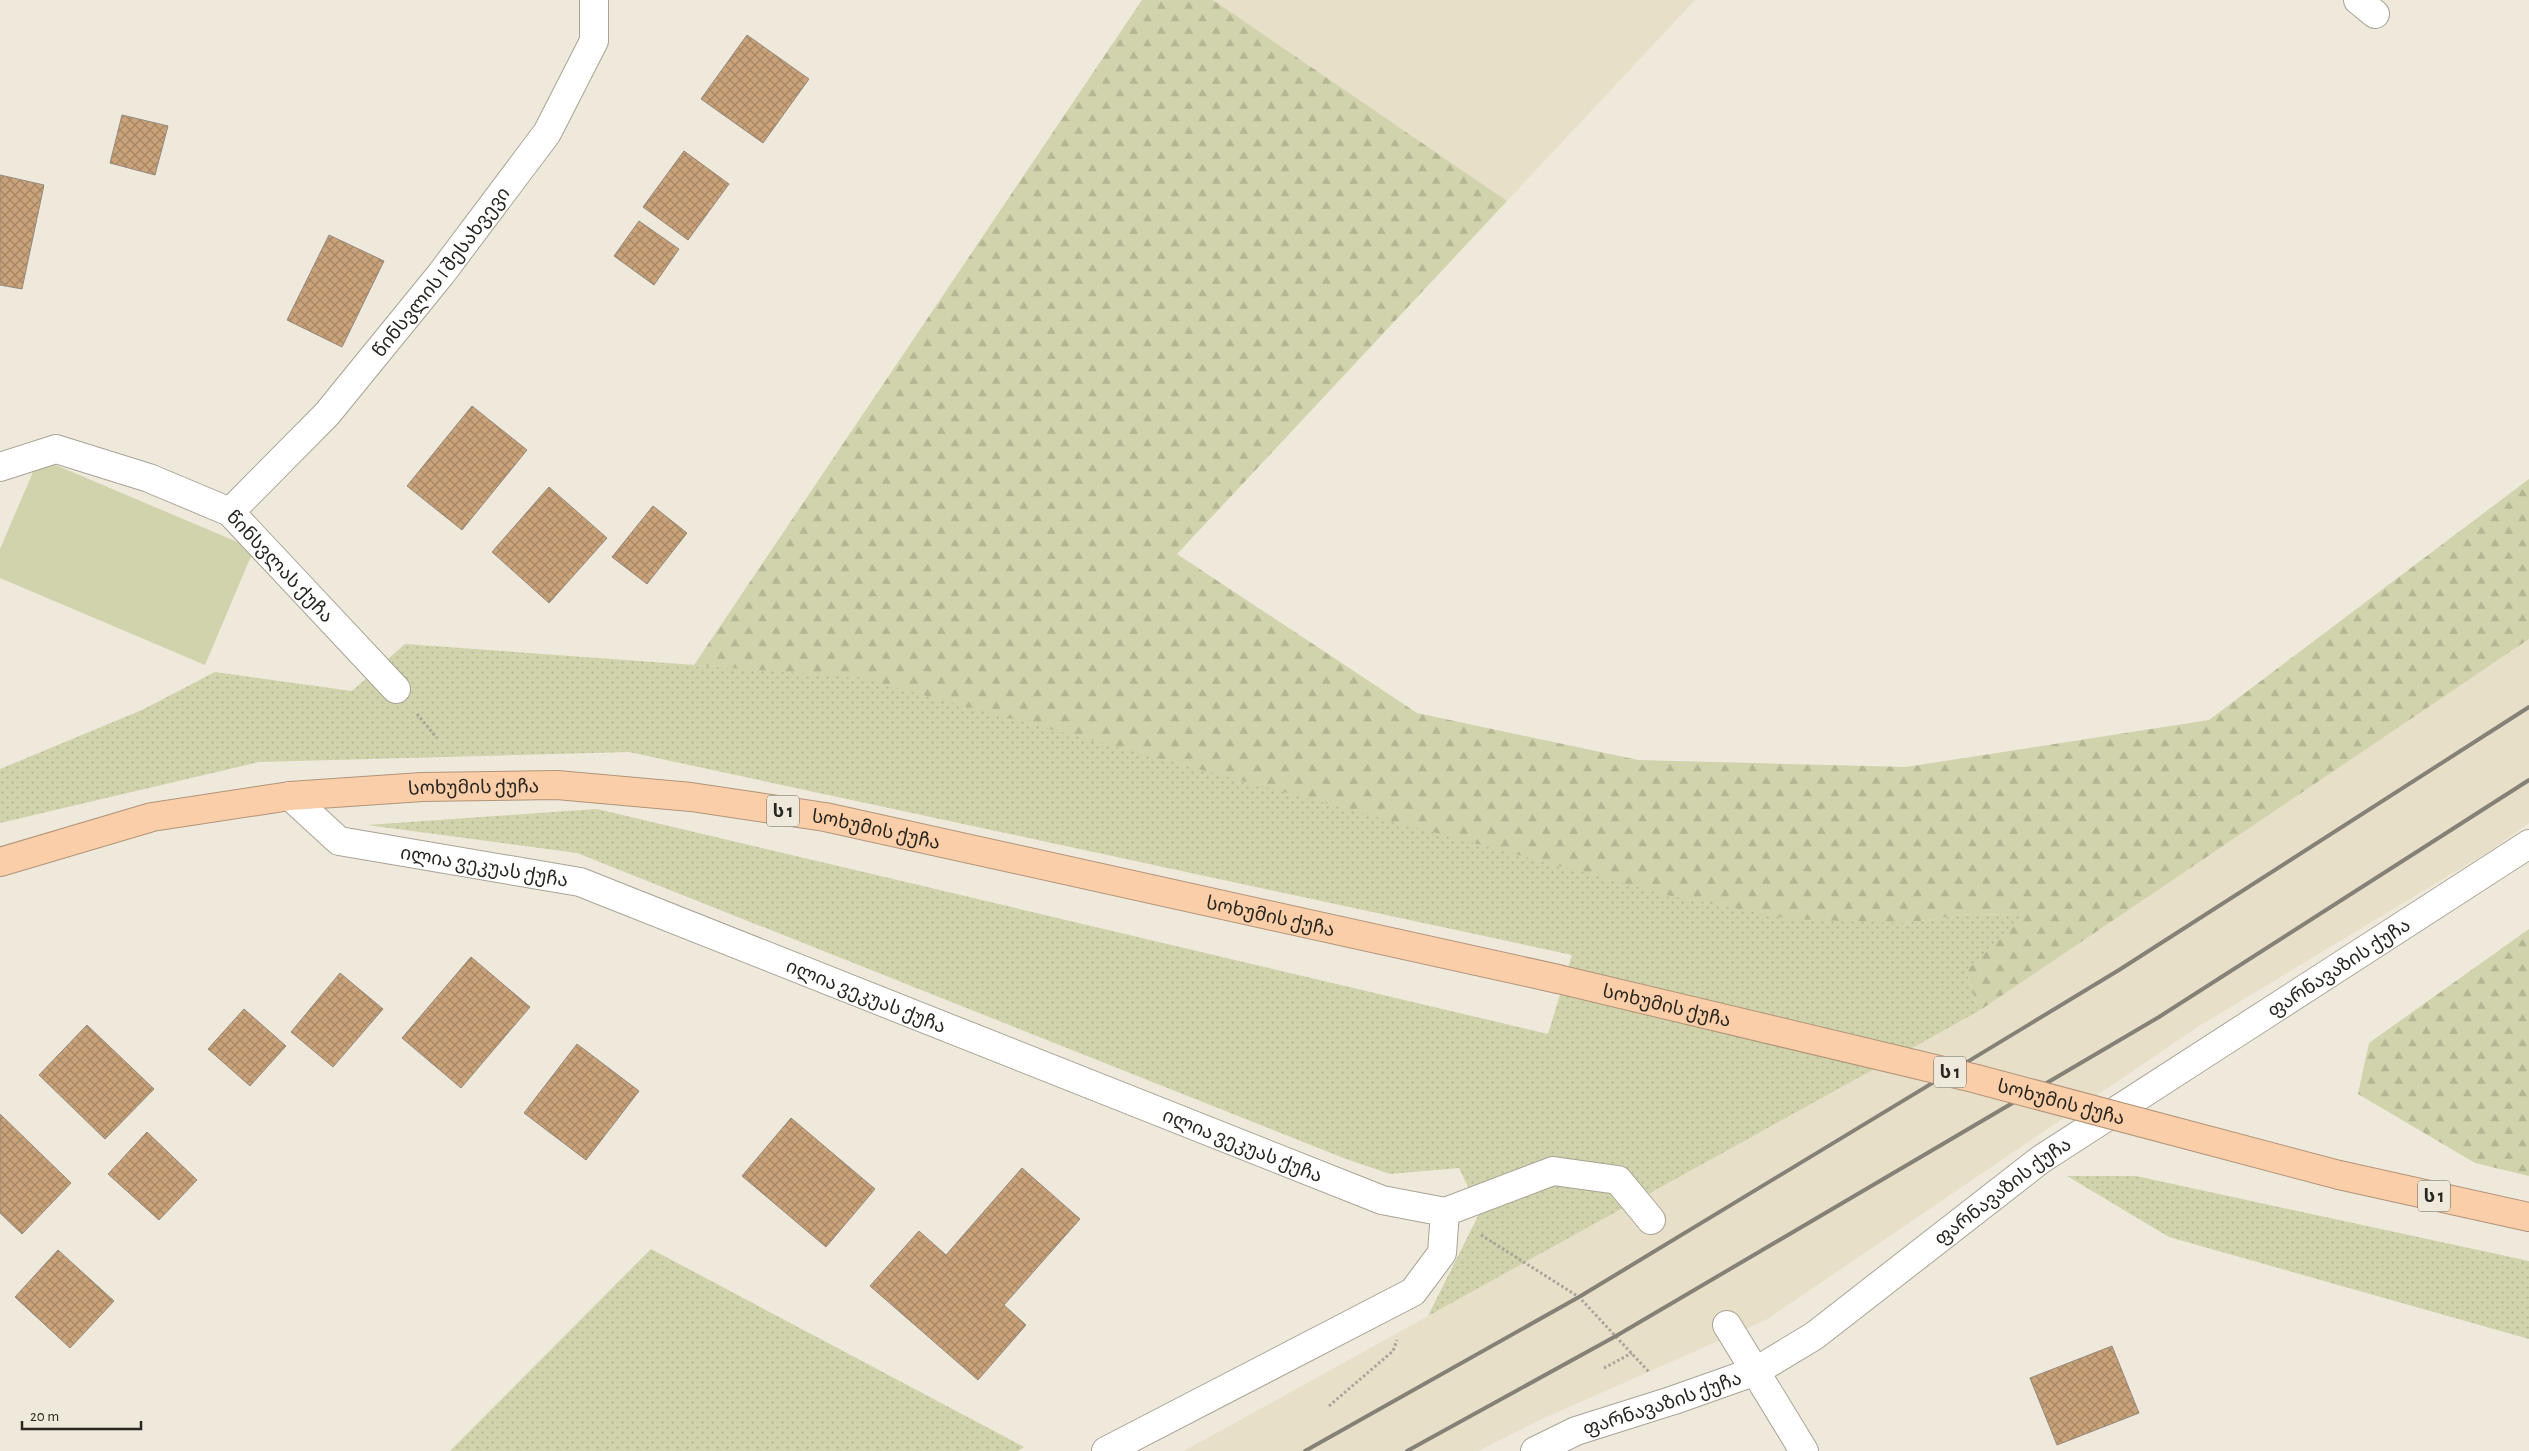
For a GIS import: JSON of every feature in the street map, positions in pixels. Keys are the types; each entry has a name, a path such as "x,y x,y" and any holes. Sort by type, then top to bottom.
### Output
{"highway":[{"name":"სოხუმის ქუჩა","path":"0,862 152,817 290,796 422,788 557,784 690,797 825,817 1558,979 1974,1078 2339,1175 2529,1217"}],"street":[{"name":"წინსვლის I შესახვევი","path":"230,512 327,414 441,274 547,133 594,40 594,0"},
{"name":"წინსვლას ქუჩა","path":"0,467 56,449 149,478 230,512 396,688"},
{"name":"ილია ვეკუას ქუჩა","path":"290,796 339,840 580,882 1382,1200 1445,1212"},
{"name":"ფარნავაზის ქუჩა","path":"1535,1451 1576,1430 1674,1400 1756,1371 1814,1336 2040,1160 2529,844"},
{"path":"1106,1451 1413,1292 1442,1253 1445,1212 1553,1171 1618,1180 1651,1220"},
{"path":"1727,1325 1804,1451"}],"path":[{"path":"1445,1212 1579,1297 1674,1400"},
{"path":"1329,1406 1393,1351 1413,1292"},
{"path":"1604,1368 1632,1353"}],"shaded area":[{"path":"1213,0 1695,0 1507,201"},
{"path":"2529,639 2529,823 2488,852 2199,1026 1766,1320 1542,1419 1478,1451 1184,1451 1979,1011"}],"green space":[{"path":"1142,0 1213,0 1507,201 1177,554 1417,713 1638,760 1906,767 2209,720 2529,479 2529,639 1979,1011 1966,971 2025,915 1970,914 1905,923 1790,919 1671,896 860,678 694,665"},
{"path":"39,458 254,549 205,665 0,578 0,549"},
{"path":"405,644 860,677 1905,923 1970,914 2026,915 1966,971 1979,1011 1428,1316 1480,1212 1459,1168 1390,1174 1346,1159 577,853 367,825 597,809 1548,1034 1572,955 629,752 259,762 0,823 0,769 142,710 215,672 352,691"},
{"path":"2529,929 2529,1176 2475,1163 2358,1094 2369,1043"},
{"path":"2067,1176 2136,1176 2529,1261 2529,1339 2169,1237"},
{"path":"651,1249 1024,1447 1018,1451 450,1451"}],"building":[{"path":"747,35 809,79 763,143 701,99"},
{"path":"122,115 168,126 155,175 110,163"},
{"path":"684,151 729,184 688,240 643,207"},
{"path":"0,175 44,185 22,289 0,285"},
{"path":"639,221 679,249 654,285 614,256"},
{"path":"329,235 384,261 342,347 287,320"},
{"path":"472,406 527,450 462,530 407,486"},
{"path":"549,487 607,538 549,603 492,552"},
{"path":"653,506 687,533 647,584 612,557"},
{"path":"471,957 530,1007 461,1088 402,1038"},
{"path":"340,973 383,1009 333,1067 291,1032"},
{"path":"244,1009 286,1046 250,1086 208,1049"},
{"path":"87,1025 154,1089 105,1139 39,1075"},
{"path":"577,1044 639,1091 586,1160 524,1113"},
{"path":"0,1114 71,1183 22,1234 0,1213"},
{"path":"791,1118 875,1189 826,1247 742,1176"},
{"path":"147,1132 197,1180 159,1220 108,1174"},
{"path":"1022,1168 1080,1219 1004,1305 1026,1325 978,1380 870,1286 919,1231 946,1255"},
{"path":"58,1250 114,1301 70,1348 15,1297"},
{"path":"2112,1346 2139,1413 2057,1445 2030,1378"}],"railway":[{"path":"1305,1451 1579,1297 2119,970 2529,707"},
{"path":"1407,1451 1616,1336 2159,1017 2529,780"}]}
